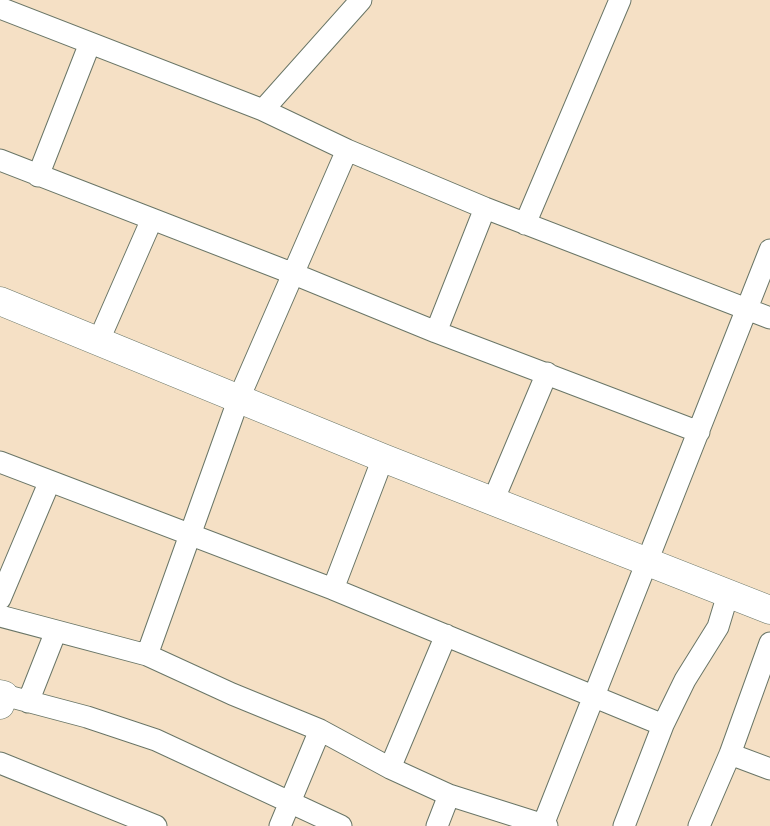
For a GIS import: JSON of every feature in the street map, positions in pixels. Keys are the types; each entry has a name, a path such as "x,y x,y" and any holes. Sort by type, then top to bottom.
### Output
{"main road":[{"path":"0,300 383,458 770,610"}],"street":[{"path":"263,110 361,0"},
{"path":"525,224 620,0"},
{"path":"0,8 263,110 347,150 485,208 770,318"},
{"path":"38,176 90,43"},
{"path":"147,655 239,398 347,150"},
{"path":"0,160 294,274 436,332 699,432"},
{"path":"436,332 485,208"},
{"path":"99,340 152,219"},
{"path":"0,616 147,655 232,694 320,730 390,768 449,795 545,825 646,562 770,250"},
{"path":"493,501 548,373"},
{"path":"333,589 383,458"},
{"path":"0,462 49,483 190,537 333,589 663,725"},
{"path":"0,599 49,483"},
{"path":"624,826 663,725 684,680 718,627 728,594"},
{"path":"56,631 8,699 87,717 156,740 341,826"},
{"path":"390,768 446,635"},
{"path":"699,826 730,754 770,643"},
{"path":"280,826 320,730"},
{"path":"730,754 770,769"},
{"path":"0,764 126,820 156,826"},
{"path":"437,826 449,795"}]}
